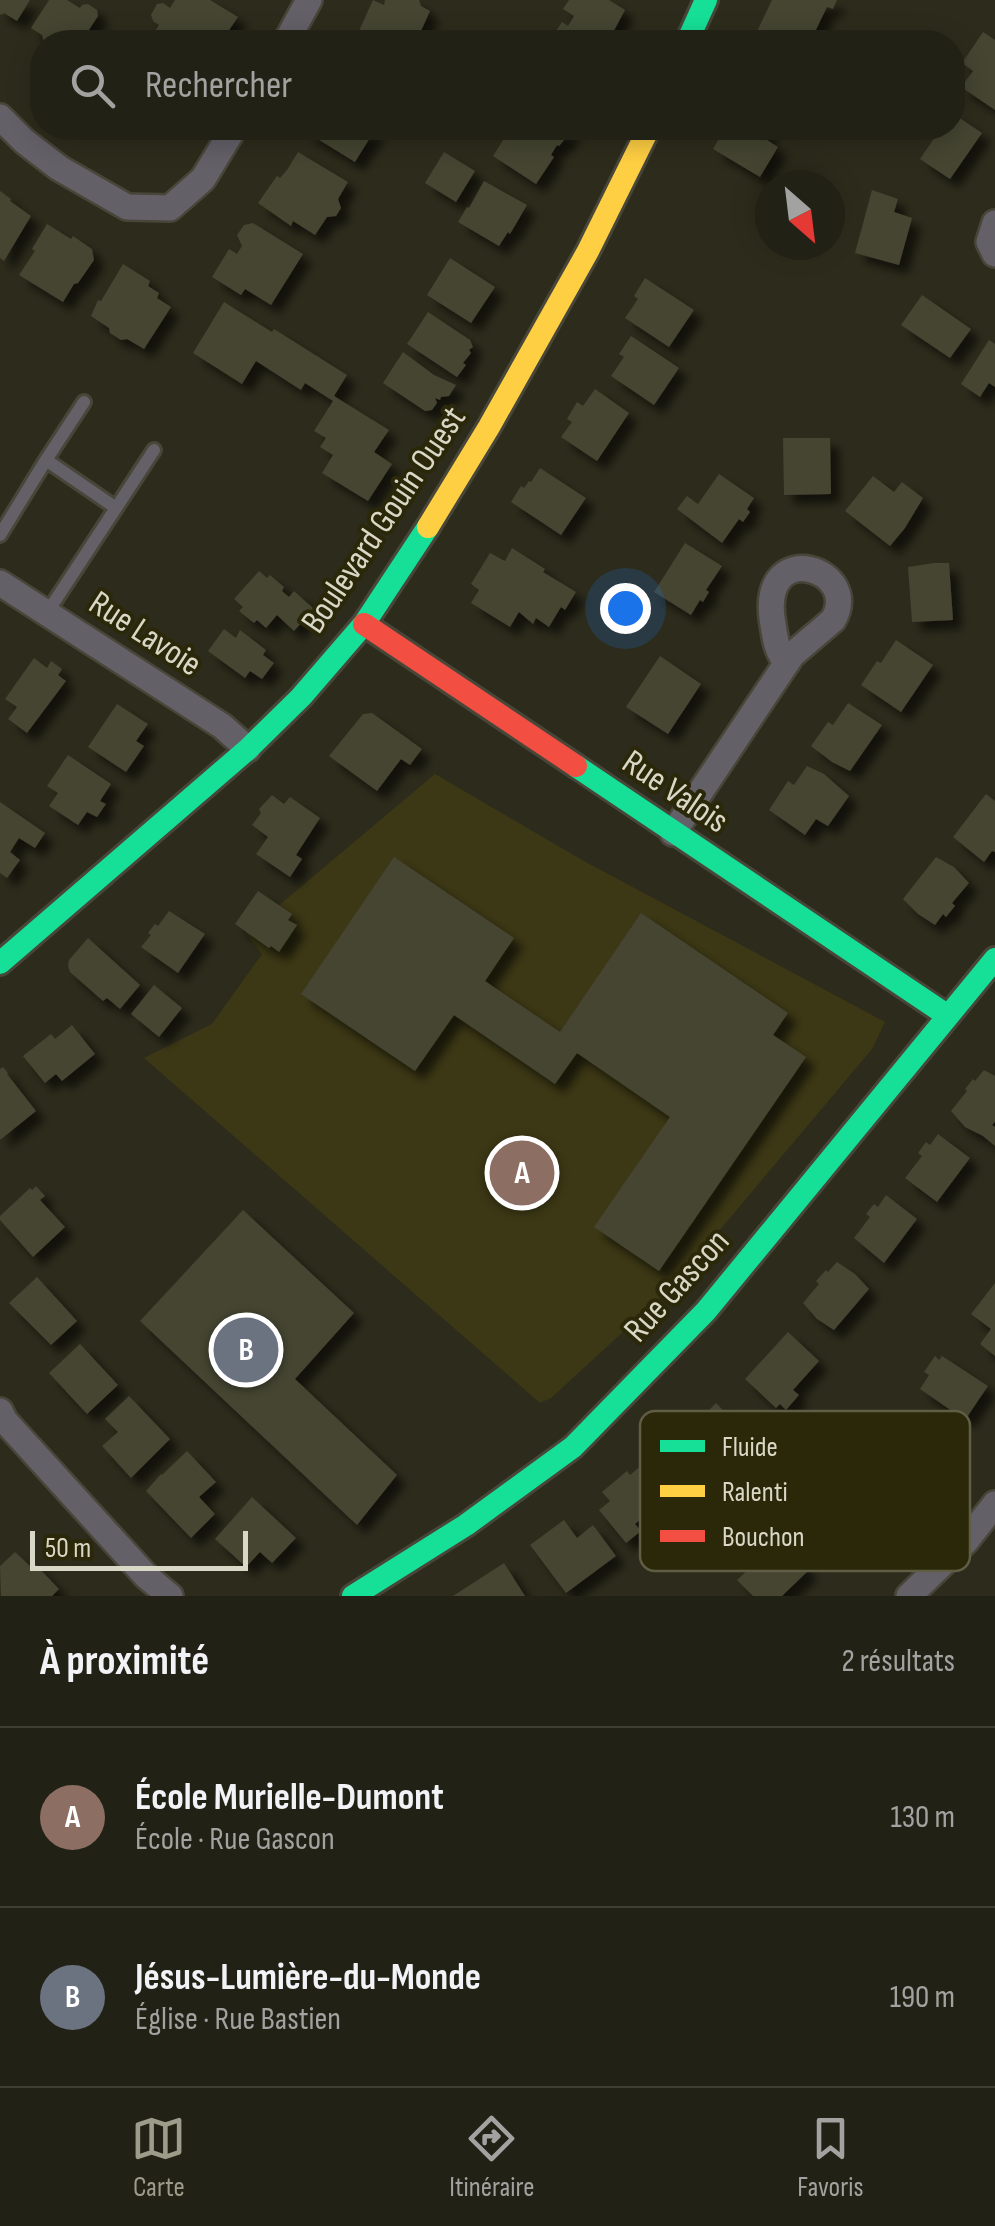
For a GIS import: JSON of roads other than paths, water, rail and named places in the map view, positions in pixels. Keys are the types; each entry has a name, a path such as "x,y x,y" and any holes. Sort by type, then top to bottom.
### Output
{"street":[{"path":"293,30 310,0"},
{"path":"692,30 706,0"},
{"path":"0,117 59,168 127,207 170,208 203,179 227,140"},
{"name":"Boulevard Gouin Ouest","path":"0,963 248,749 301,697 364,624 474,454 588,251 644,140"},
{"path":"995,222 989,242 995,254"},
{"name":"Rue Lavoie","path":"0,583 222,726 248,749"},
{"name":"Rue Valois","path":"364,624 948,1016"},
{"path":"673,833 787,662"},
{"name":"Rue Gascon","path":"353,1596 466,1525 573,1447 706,1310 995,959"},
{"path":"0,1411 5,1422 146,1576 170,1596"},
{"path":"970,1536 995,1504"},
{"path":"908,1596 934,1571"}],"lane":[{"path":"0,535 84,402"},
{"path":"47,613 154,450"},
{"path":"46,460 116,508"}],"place":[{"name":"École Murielle-Dumont","path":"522,1173"},
{"name":"Jésus-Lumière-du-Monde","path":"246,1350"}]}
